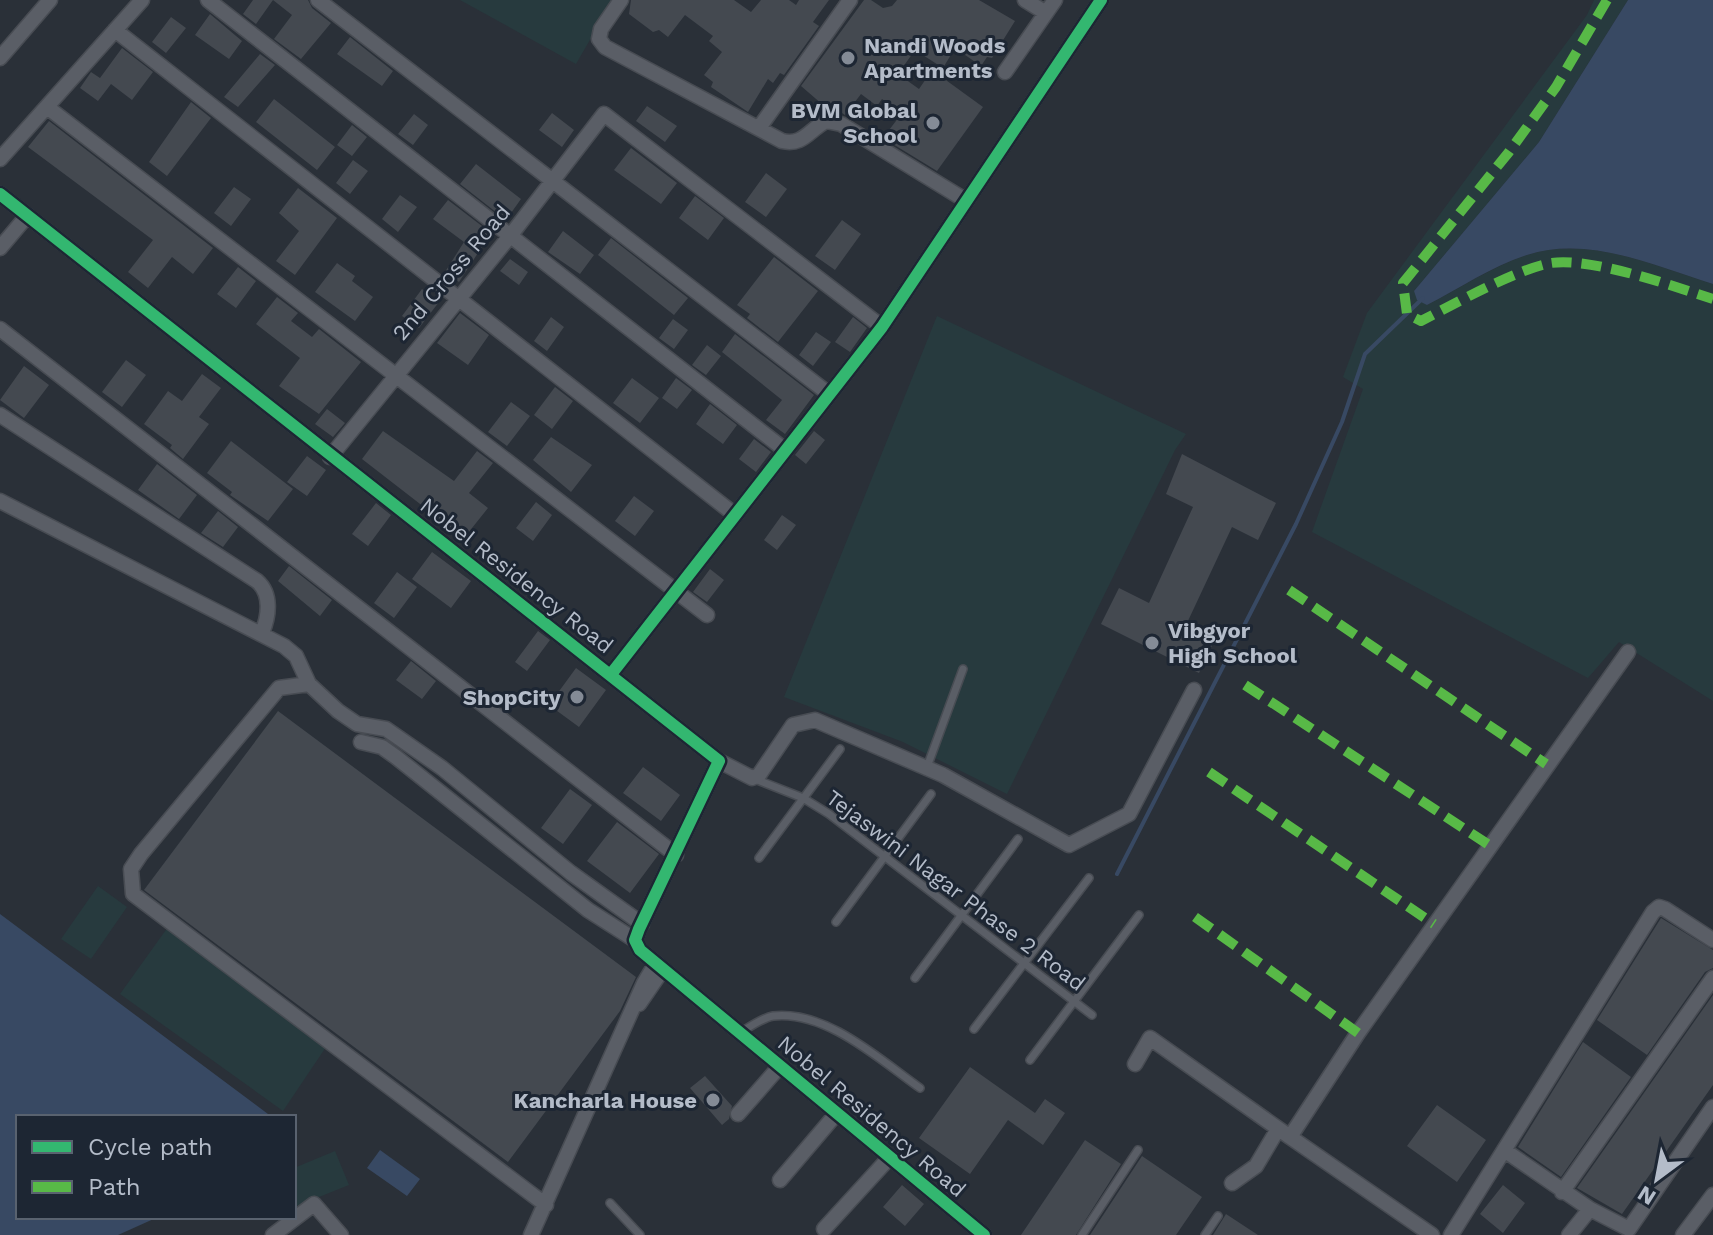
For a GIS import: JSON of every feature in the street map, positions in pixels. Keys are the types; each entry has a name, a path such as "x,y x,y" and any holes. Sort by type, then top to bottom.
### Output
{"street":[{"path":"0,58 50,0"},
{"path":"0,159 142,0"},
{"path":"208,0 785,450"},
{"path":"318,0 829,394"},
{"path":"621,0 601,29 599,39 605,47 794,144 826,121 841,124 965,200"},
{"path":"759,128 850,0"},
{"path":"1025,0 1046,13"},
{"path":"1005,72 1055,0"},
{"path":"612,673 882,327 1101,0"},
{"path":"115,30 734,514"},
{"path":"47,107 707,615"},
{"name":"2nd Cross Road","path":"330,457 510,236 604,114 882,327"},
{"name":"Nobel Residency Road","path":"0,194 330,457 612,673 719,761 752,778"},
{"path":"0,248 27,216"},
{"path":"0,329 676,855"},
{"path":"0,415 265,588 267,620 262,633"},
{"path":"0,501 262,633 296,656 309,684 357,724 386,729 442,768 571,873 642,924"},
{"path":"1232,1183 1256,1166 1284,1133 1628,652"},
{"path":"309,684 286,685 269,700 141,854 131,869 133,894 546,1205"},
{"path":"752,778 759,775 793,725 815,720 985,795 1069,845 1129,814 1194,690"},
{"name":"Nobel Residency Road","path":"361,742 382,747 396,757 588,910 635,940 659,966 984,1235"},
{"path":"635,940 719,761"},
{"path":"1451,1235 1653,912 1659,907 1665,909 1713,940"},
{"path":"531,1235 631,1013 659,966"},
{"path":"1562,1192 1713,978"},
{"path":"1135,1064 1150,1038 1432,1235"},
{"path":"738,1114 780,1066"},
{"path":"1504,1150 1562,1192 1629,1229 1713,1107"},
{"path":"780,1180 837,1113"},
{"path":"824,1229 890,1157"},
{"path":"1683,1235 1713,1195"},
{"path":"296,1218 314,1204 341,1235"},
{"path":"1569,1235 1590,1209"},
{"path":"273,1235 294,1219"}],"lane":[{"path":"927,767 963,669"},
{"path":"759,858 840,749"},
{"name":"Tejaswini Nagar Phase 2 Road","path":"752,778 803,798 883,854 962,918 1092,1015"},
{"path":"836,922 883,854 931,794"},
{"path":"915,978 1018,839"},
{"path":"974,1029 1089,878"},
{"path":"1030,1060 1139,915"},
{"path":"740,1033 770,1016 802,1017 854,1041 920,1088"},
{"path":"1082,1235 1138,1150"},
{"path":"610,1203 640,1235"},
{"path":"1205,1235 1218,1216"}],"green space":[{"path":"460,0 613,0 576,64"},
{"path":"1594,0 1628,0 1539,142 1414,291 1427,305 1489,271 1527,255 1574,249 1622,255 1713,284 1713,701 1619,642 1588,678 1312,532 1363,389 1343,377 1367,313 1587,15"},
{"path":"937,316 1186,434 1175,450 1007,794 903,742 784,697"},
{"path":"98,886 127,907 91,959 61,939"},
{"path":"168,927 326,1047 283,1111 120,994"},
{"path":"335,1151 349,1185 296,1206 296,1167"}],"water":[{"path":"1628,0 1713,0 1713,284 1622,255 1574,249 1550,250 1501,265 1427,305 1417,300 1414,291 1539,142"},
{"path":"0,914 269,1115 16,1115 16,1219 154,1219 118,1235 0,1235"},
{"path":"380,1150 420,1179 407,1196 367,1168"}],"building":[{"path":"253,0 273,0 256,24 243,14"},
{"path":"273,0 308,0 312,8 331,23 301,59 274,39 292,15"},
{"path":"631,0 734,0 751,12 761,0 789,0 796,5 799,0 829,0 813,22 819,26 784,75 780,73 773,83 768,79 748,112 711,87 713,82 704,75 722,52 709,41 713,36 685,15 668,37 659,30 653,32 629,14"},
{"path":"864,0 871,0 883,8 892,6 897,0 979,0 1015,21 992,58 987,57 981,66 955,48 943,68 915,50 898,74 919,89 932,70 983,107 937,171 883,138 902,113 882,99 877,106 861,94 845,115 836,109 830,111 801,86"},
{"path":"210,14 242,41 229,59 195,35"},
{"path":"171,17 186,28 166,53 152,42"},
{"path":"350,37 393,71 382,86 337,54"},
{"path":"122,48 153,72 132,100 111,84 98,101 80,88 91,72 100,78"},
{"path":"260,54 275,65 238,107 224,97"},
{"path":"274,99 335,147 317,170 256,122"},
{"path":"191,102 211,118 167,176 149,162"},
{"path":"647,106 677,126 665,142 636,121"},
{"path":"552,113 574,130 562,147 539,130"},
{"path":"414,114 428,125 413,145 398,134"},
{"path":"49,121 213,248 193,274 172,257 148,288 128,272 153,240 28,147"},
{"path":"352,125 367,137 352,156 337,145"},
{"path":"631,148 677,183 661,204 614,170"},
{"path":"353,160 368,171 350,194 336,183"},
{"path":"476,164 521,199 506,220 460,184"},
{"path":"766,173 787,189 766,217 745,202"},
{"path":"234,187 251,199 231,226 214,213"},
{"path":"298,188 337,218 295,275 276,261 299,231 279,213"},
{"path":"400,195 417,207 398,232 382,219"},
{"path":"695,196 724,218 708,240 679,218"},
{"path":"448,200 491,233 459,282 445,272 464,242 433,219"},
{"path":"842,220 861,234 835,270 815,256"},
{"path":"563,231 594,255 580,274 548,252"},
{"path":"611,238 688,298 674,315 598,255"},
{"path":"774,257 818,291 778,342 747,318 750,314 737,305"},
{"path":"510,259 528,272 519,285 500,271"},
{"path":"337,263 355,276 352,281 373,297 355,321 315,292"},
{"path":"238,267 256,281 236,308 217,294"},
{"path":"422,289 439,302 419,328 402,316"},
{"path":"277,297 298,313 291,321 312,337 319,329 361,362 319,414 279,386 300,358 256,324"},
{"path":"460,313 489,335 468,365 437,343"},
{"path":"551,317 564,327 547,351 534,341"},
{"path":"853,317 867,328 850,352 835,342"},
{"path":"673,319 688,330 674,349 659,338"},
{"path":"816,332 831,342 813,366 799,355"},
{"path":"735,334 814,395 785,434 766,420 782,400 722,352"},
{"path":"707,345 721,356 706,375 692,365"},
{"path":"126,360 146,375 122,407 102,392"},
{"path":"24,366 49,385 24,418 0,400"},
{"path":"202,374 221,388 199,417 209,424 183,459 170,448 172,445 144,424 168,391 182,401"},
{"path":"632,378 659,398 640,423 613,403"},
{"path":"676,378 692,390 677,409 662,398"},
{"path":"555,387 573,401 552,429 534,415"},
{"path":"511,402 530,416 507,446 488,432"},
{"path":"710,404 737,425 723,444 696,424"},
{"path":"327,409 345,423 333,437 315,424"},
{"path":"383,431 454,481 477,451 493,463 469,493 488,508 464,538 362,459"},
{"path":"814,431 825,440 806,464 795,455"},
{"path":"551,437 592,465 571,492 533,460"},
{"path":"754,439 771,452 756,472 739,459"},
{"path":"231,441 293,489 268,521 230,495 232,492 207,473"},
{"path":"1182,454 1276,503 1258,540 1232,527 1187,623 1216,637 1199,673 1101,624 1119,588 1149,603 1193,507 1166,494"},
{"path":"307,456 326,470 307,496 287,482"},
{"path":"157,464 197,495 179,519 138,490"},
{"path":"634,496 654,511 635,536 615,521"},
{"path":"536,502 552,515 533,541 516,528"},
{"path":"376,503 391,515 368,546 352,534"},
{"path":"218,511 238,527 223,547 201,533"},
{"path":"782,515 796,525 777,550 764,540"},
{"path":"432,552 471,581 451,608 412,579"},
{"path":"289,566 332,600 320,616 278,581"},
{"path":"710,569 724,580 707,602 693,592"},
{"path":"397,572 417,587 394,618 374,603"},
{"path":"538,631 550,640 527,671 515,662"},
{"path":"411,661 436,681 422,699 396,680"},
{"name":"ShopCity","path":"576,668 606,690 579,727 549,705"},
{"path":"278,711 636,977 620,1011 508,1162 144,890"},
{"path":"643,767 680,795 661,821 623,793"},
{"path":"570,789 592,805 563,844 541,828"},
{"path":"617,822 659,854 630,893 587,861"},
{"path":"1661,918 1713,950 1713,968 1705,972 1647,1055 1597,1020"},
{"path":"1713,995 1713,1085 1622,1214 1577,1188"},
{"path":"1583,1042 1631,1077 1561,1177 1518,1147"},
{"path":"970,1067 1035,1113 1045,1099 1065,1113 1043,1145 1008,1120 970,1174 919,1138"},
{"name":"Kancharla House","path":"705,1076 732,1106 729,1119 722,1125 690,1088"},
{"path":"1437,1105 1486,1140 1457,1182 1407,1146"},
{"path":"1085,1140 1121,1164 1076,1235 1021,1235"},
{"path":"1142,1156 1202,1197 1176,1235 1090,1235"},
{"path":"902,1185 924,1204 905,1226 883,1207"},
{"path":"1503,1185 1525,1203 1503,1233 1480,1214"},
{"path":"1226,1214 1258,1235 1213,1235"}],"waterway":[{"path":"1117,874 1296,524 1342,422 1365,354 1423,298"}],"marked path":[{"path":"1607,0 1556,87 1509,152 1403,283 1407,314 1421,321 1504,280 1551,263 1568,262 1609,268 1713,299"},
{"path":"1289,590 1546,764"},
{"path":"1245,685 1489,845"},
{"path":"1209,772 1434,924"},
{"path":"1195,917 1358,1033"}],"cycle path":[{"path":"612,673 882,327 1101,0"},
{"path":"0,194 719,761 639,929 635,940 640,950 984,1235"}],"place":[{"name":"Nandi Woods Apartments","path":"848,58"},
{"name":"BVM Global School","path":"933,123"},
{"name":"Vibgyor High School","path":"1152,643"},
{"name":"ShopCity","path":"577,697"},
{"name":"Kancharla House","path":"713,1100"}]}
